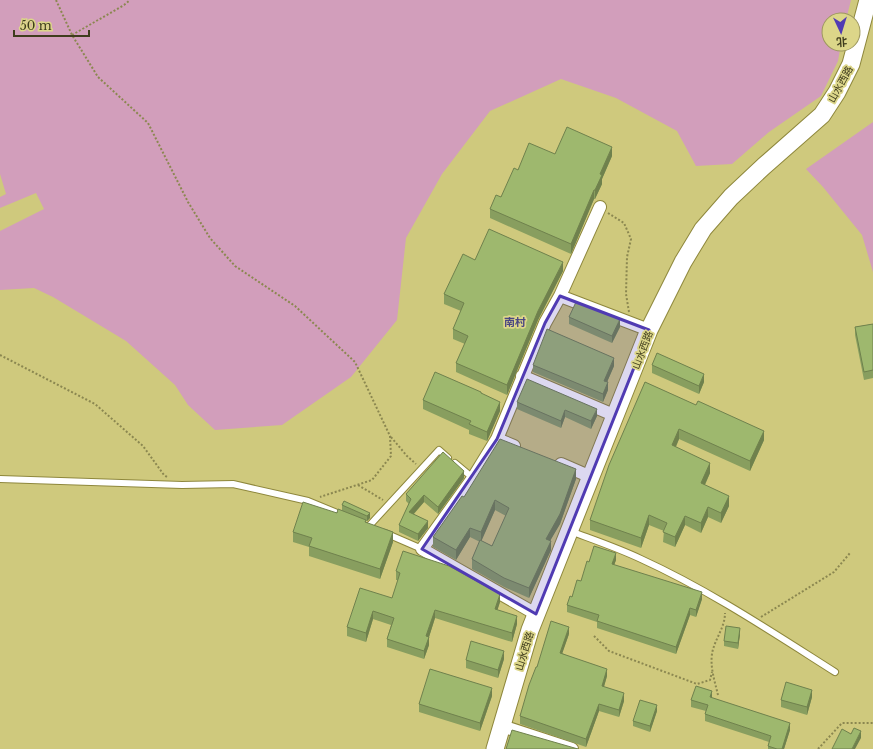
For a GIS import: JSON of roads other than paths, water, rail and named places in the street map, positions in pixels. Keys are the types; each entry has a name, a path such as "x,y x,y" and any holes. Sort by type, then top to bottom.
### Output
{"street":[{"name":"山水西路","path":"495,749 530,630 649,330 703,229 731,197 822,115 837,92 851,64 865,24 868,0"},
{"path":"536,614 422,550 473,478 497,439 545,323 560,296 600,207"},
{"path":"560,296 649,330"},
{"path":"522,376 616,416"},
{"path":"497,439 526,451"},
{"path":"548,459 591,477"},
{"path":"502,726 572,749"}],"lane":[{"path":"369,526 439,450 473,478"},
{"path":"0,479 182,485 233,484 308,501 349,518"},
{"path":"362,524 422,550"},
{"path":"570,531 641,559 725,603 835,672"}],"district":[{"name":"南村","path":"515,322"}]}
